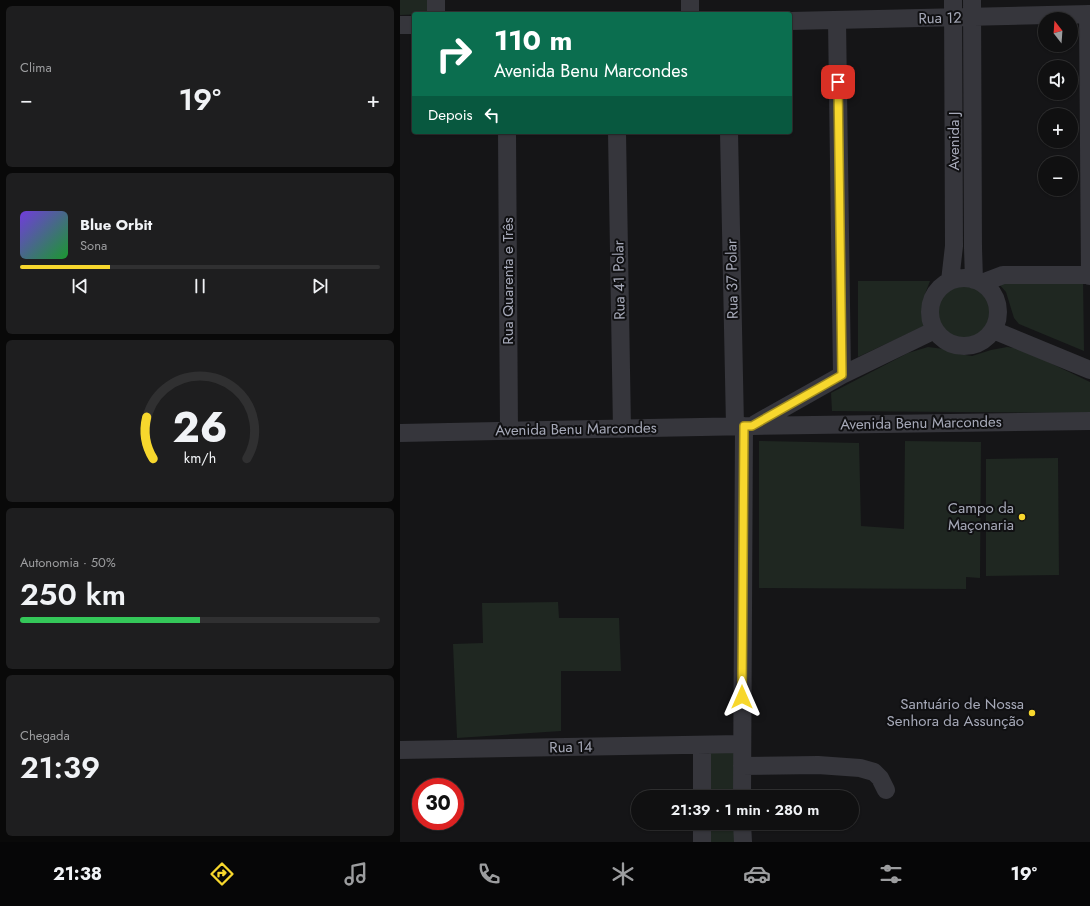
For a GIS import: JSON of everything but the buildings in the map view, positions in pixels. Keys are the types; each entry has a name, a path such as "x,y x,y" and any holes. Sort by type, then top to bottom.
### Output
{"street":[{"path":"436,0 436,12"},
{"path":"690,0 690,12"},
{"name":"Avenida J","path":"950,281 954,246 953,0"},
{"name":"Avenida J","path":"972,0 973,248 978,282"},
{"path":"978,282 1003,275 1090,275 1089,14"},
{"name":"Rua 12","path":"792,21 973,18 1089,14"},
{"path":"838,20 842,375"},
{"path":"400,25 412,25"},
{"name":"Rua Quarenta e Três","path":"507,134 509,431"},
{"name":"Rua 41 Polar","path":"617,134 622,429"},
{"name":"Rua 37 Polar","path":"729,134 744,426 741,744 742,790"},
{"path":"966,278 978,282 990,290 996,299 998,309 997,320 993,330 986,338 976,344 964,346 953,344 943,339 935,330 931,319 930,308 934,297 941,288 950,281 966,278"},
{"name":"Avenida Benu Marcondes","path":"744,426 842,375 935,330"},
{"path":"993,330 1090,370"},
{"name":"Avenida Benu Marcondes","path":"400,433 1090,421"},
{"name":"Rua 14","path":"400,750 741,744"},
{"path":"702,745 702,790"},
{"path":"742,766 818,765 860,768 874,772 880,778 886,790"},
{"path":"702,830 702,842"},
{"path":"742,830 743,842"}],"shaded area":[{"path":"400,0 428,0 428,12 412,12 412,15 400,15"},
{"path":"1083,278 1084,351 1019,324 1014,318 1006,292 998,283"},
{"path":"858,281 930,281 923,303 922,313 924,326 858,357"},
{"path":"959,286 969,286 979,290 987,298 991,308 991,318 987,328 979,336 969,340 959,340 949,336 941,328 937,318 937,308 941,298 949,290"},
{"path":"928,347 944,349 959,354 972,356 1007,347 1021,349 1090,382 1090,413 832,411 831,393 908,353"},
{"path":"759,441 859,443 861,526 904,529 905,441 981,442 980,578 966,577 966,589 759,588"},
{"name":"Campo da Maçonaria","path":"1058,458 1059,575 986,576 986,459"},
{"path":"558,602 559,618 619,618 621,671 561,671 561,731 457,738 453,644 483,643 482,603"},
{"path":"735,750 736,790 709,790 709,752"},
{"path":"710,830 737,830 737,842 710,842"}],"place":[{"name":"Campo da Maçonaria","path":"1022,517"},
{"name":"Santuário de Nossa Senhora da Assunção","path":"1032,713"}],"route":[{"path":"742,697 744,426 752,426 842,375 838,82"}]}
